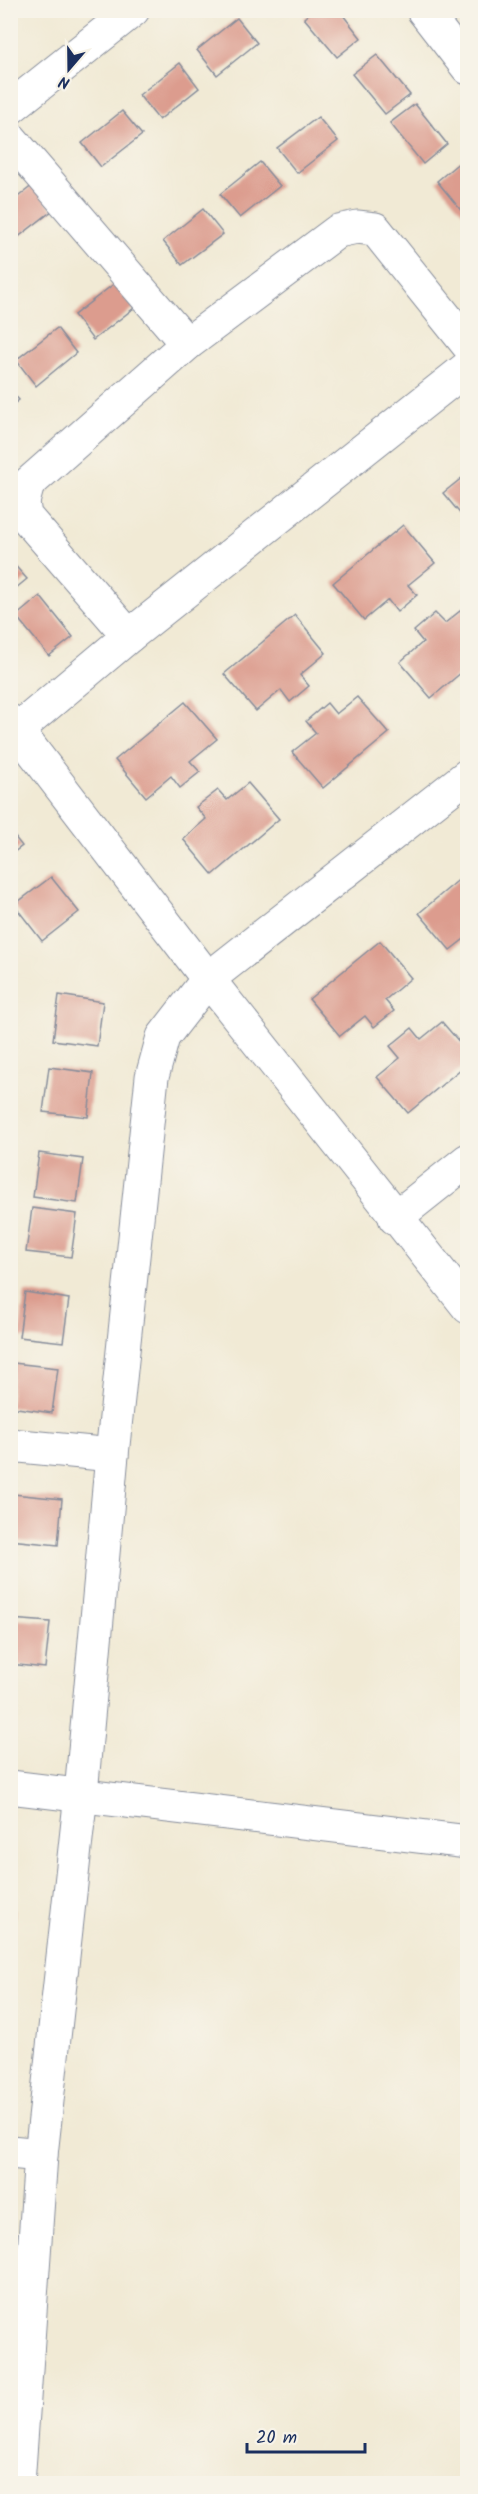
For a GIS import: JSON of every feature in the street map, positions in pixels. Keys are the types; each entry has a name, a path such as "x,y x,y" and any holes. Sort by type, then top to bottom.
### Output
{"street":[{"path":"10,108 133,10"},
{"path":"423,10 468,68"},
{"path":"10,138 187,344"},
{"path":"129,636 25,516 23,502 28,484 187,344 338,231 357,227 375,229 468,345"},
{"path":"468,367 13,729 395,1218 468,1307"},
{"path":"42,2484 19,2472 26,2154 81,1794 112,1455 152,1077 163,1037 208,979 468,775"},
{"path":"395,1218 468,1160"},
{"path":"10,1445 112,1455"},
{"path":"10,1787 468,1842"}],"building":[{"path":"313,10 339,10 361,38 337,57 304,18"},
{"path":"237,18 257,43 217,75 197,50"},
{"path":"377,55 410,95 385,114 352,74"},
{"path":"180,63 199,88 159,120 139,95"},
{"path":"415,104 447,144 423,164 390,123"},
{"path":"122,111 142,135 101,167 82,143"},
{"path":"318,117 338,141 297,173 277,148"},
{"path":"461,161 468,169 468,219 437,181"},
{"path":"260,162 280,186 240,218 220,194"},
{"path":"33,185 53,210 13,241 10,239 10,203"},
{"path":"203,209 223,234 182,265 163,241"},
{"path":"115,283 134,308 93,340 74,315"},
{"path":"57,328 76,353 36,386 16,360"},
{"path":"10,390 19,400 10,407"},
{"path":"468,473 468,523 443,493"},
{"path":"403,525 435,563 408,585 417,595 397,612 388,600 364,620 333,583"},
{"path":"10,560 27,579 10,593"},
{"path":"40,596 73,637 49,656 16,616"},
{"path":"465,607 468,609 468,667 431,698 400,662 423,642 414,631 435,613 445,623"},
{"path":"295,615 326,653 300,675 309,686 290,702 281,690 256,711 224,674"},
{"path":"357,697 389,733 323,788 292,752 316,733 306,721 327,703 336,714"},
{"path":"185,702 217,739 190,761 200,772 180,788 171,776 146,797 115,760"},
{"path":"248,783 279,819 213,875 183,839 206,819 196,807 218,790 227,800"},
{"path":"10,831 22,846 10,855"},
{"path":"468,872 468,936 450,950 419,913"},
{"path":"51,877 79,912 42,941 14,905"},
{"path":"380,941 411,978 385,1000 394,1011 374,1027 365,1016 340,1036 309,999"},
{"path":"59,995 103,1002 97,1046 53,1040"},
{"path":"442,1022 468,1052 468,1063 408,1113 377,1077 400,1058 390,1046 412,1028 421,1039"},
{"path":"49,1067 93,1073 88,1117 43,1112"},
{"path":"39,1153 83,1159 77,1203 33,1197"},
{"path":"32,1208 77,1214 71,1257 26,1252"},
{"path":"25,1292 69,1299 63,1342 19,1337"},
{"path":"13,1363 58,1368 52,1413 10,1407"},
{"path":"13,1494 62,1499 58,1545 10,1540"},
{"path":"10,1619 50,1622 45,1668 10,1664"},
{"path":"10,1909 15,1910 12,1944 10,1944"}]}
